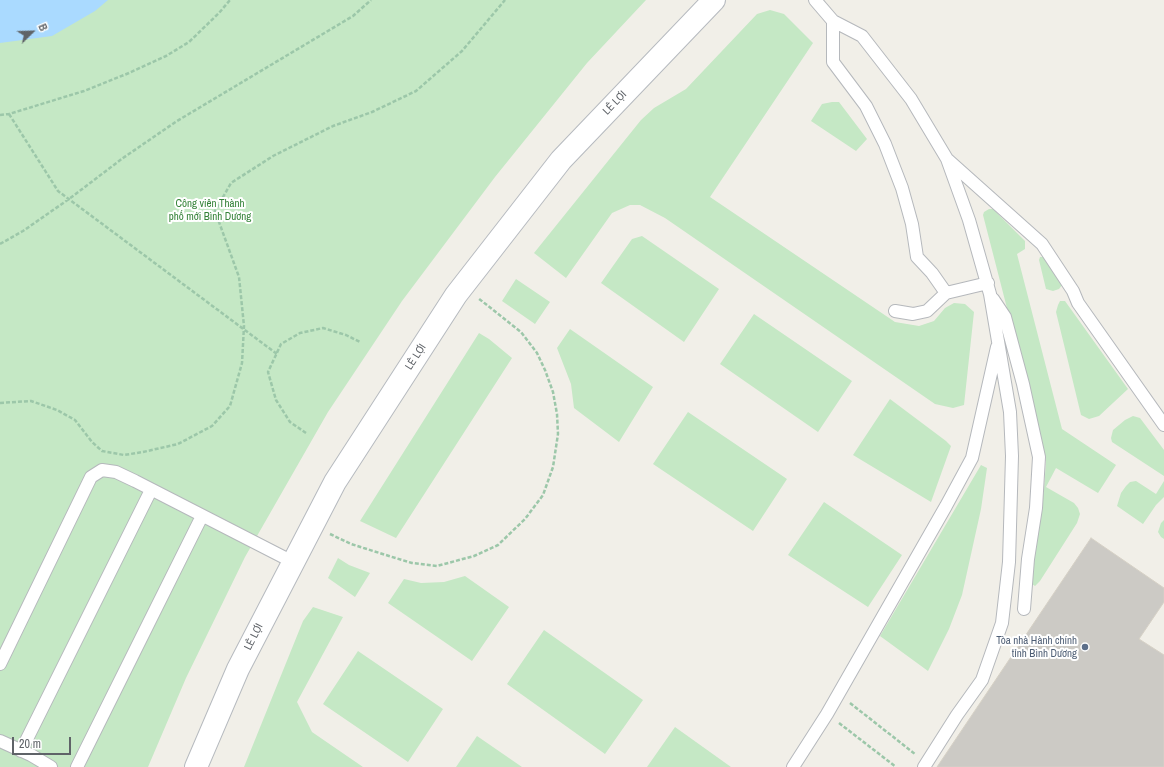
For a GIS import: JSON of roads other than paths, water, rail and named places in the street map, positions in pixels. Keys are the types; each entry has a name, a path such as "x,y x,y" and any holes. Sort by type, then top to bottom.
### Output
{"main road":[{"name":"LÊ LỢI","path":"196,767 238,669 335,482 456,295 561,160 714,0"}],"lane":[{"path":"815,0 833,21 862,36 911,99 947,159 969,220 989,289 1010,412 1012,456 1009,562 1002,623 982,680 957,714 925,765"},
{"path":"833,21 833,62 866,106 885,144 902,188 912,224 917,257 932,273 946,293"},
{"path":"947,159 1042,244 1073,291 1078,303 1164,425"},
{"path":"895,311 913,314 927,311 946,293 989,289"},
{"path":"989,289 1005,317 1023,384 1040,457 1036,508 1028,559 1024,609"},
{"path":"793,767 828,714 972,458 998,341"},
{"path":"0,664 91,477 102,470 116,472 293,562"},
{"path":"21,751 151,490"},
{"path":"77,767 202,516"},
{"path":"0,741 51,767"}],"water":[{"path":"0,0 108,0 95,11 52,36 0,43"}],"place":[{"name":"Tòa nhà Hành chính tỉnh Bình Dương","path":"1085,647"}],"park label":[{"name":"Công viên Thành phố mới Bình Dương","path":"210,210"}]}
